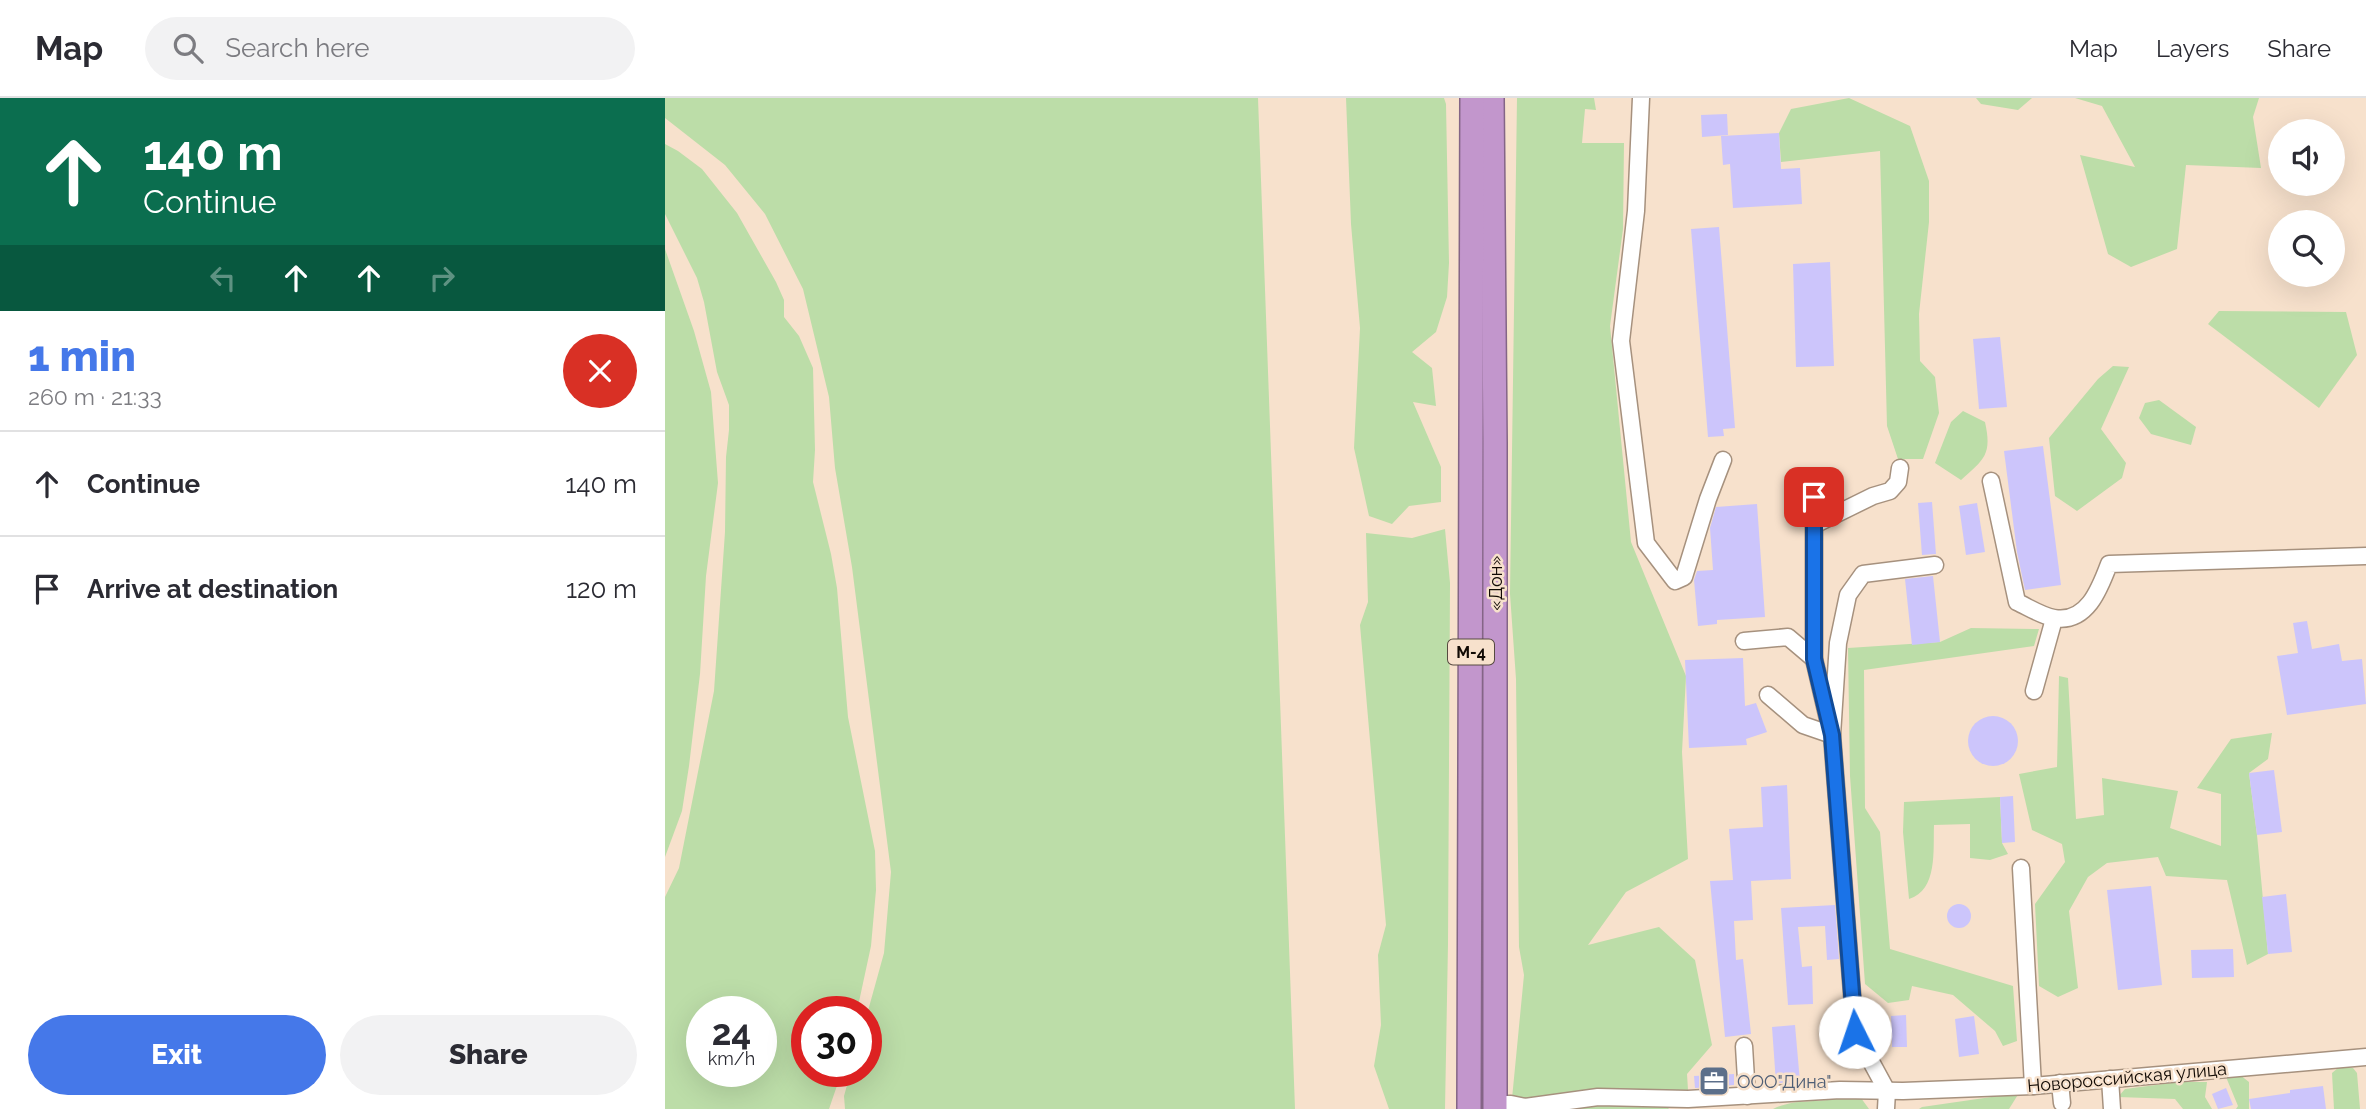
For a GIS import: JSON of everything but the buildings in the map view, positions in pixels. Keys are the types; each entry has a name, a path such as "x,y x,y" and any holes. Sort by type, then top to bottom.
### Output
{"highway":[{"name":"«Дон»","path":"1469,1109 1472,98"},
{"name":"«Дон»","path":"1492,98 1495,1106"}],"street":[{"path":"1641,98 1636,211 1621,341 1646,543 1675,581 1684,577 1707,499 1723,460"},
{"path":"1814,525 1873,496 1890,491 1898,482 1900,468"},
{"path":"1991,481 2018,601 2054,619 2077,616 2097,596 2109,564 2366,556"},
{"path":"1814,497 1814,659 1832,735"},
{"path":"1886,1109 1887,1091 1855,1032 1832,735 1838,643 1848,594 1863,574 1935,565"},
{"path":"2034,691 2054,619"},
{"path":"1744,641 1788,637 1814,659"},
{"path":"1768,695 1803,726 1832,735"},
{"path":"2021,868 2033,1086"},
{"path":"1744,1046 1747,1096"},
{"name":"Новороссийская улица","path":"1495,1106 1511,1104 1525,1107 1598,1097 1683,1104 1747,1096 1840,1090 2033,1086 2366,1057"},
{"path":"2110,1079 2112,1109"},
{"path":"2060,1083 2062,1103"}],"green space":[{"path":"665,98 1258,98 1295,1109 845,1109 847,1087 882,1087 882,996 872,996 884,953 891,872 852,567 835,468 829,397 803,289 765,214 725,165 665,118"},
{"path":"1346,98 1444,98 1446,104 1449,263 1447,297 1436,332 1412,352 1432,368 1436,406 1413,402 1441,467 1441,502 1409,506 1392,524 1369,516 1354,448 1360,328 1351,224"},
{"path":"1517,98 1594,98 1596,110 1585,109 1582,143 1624,143 1623,229 1610,326 1631,542 1686,676 1682,752 1688,859 1626,892 1588,945 1659,927 1695,960 1712,1045 1687,1074 1688,1090 1668,1109 1511,1109 1524,975 1519,947 1516,679 1510,594"},
{"path":"1849,98 1910,126 1929,181 1929,222 1919,314 1920,361 1935,377 1939,413 1923,459 1898,459 1887,426 1880,151 1781,162 1779,133 1791,109"},
{"path":"1976,98 2032,98 2018,110 1981,104"},
{"path":"2075,98 2259,98 2253,117 2261,168 2186,165 2177,249 2131,267 2108,254 2080,155 2135,167 2102,106"},
{"path":"665,144 702,169 737,213 776,282 784,300 784,317 799,336 813,368 813,482 837,588 848,717 875,851 876,890 871,946 860,996 791,996 791,1087 837,1087 829,1109 665,1109 665,897 679,868 714,691 729,430 729,405 717,372 697,278 665,214"},
{"path":"665,249 694,331 711,392 718,483 706,576 700,674 689,766 682,811 665,857"},
{"path":"2219,311 2346,312 2357,355 2319,408 2208,324"},
{"path":"2113,366 2129,367 2101,429 2126,463 2122,478 2077,511 2055,496 2049,438 2098,379"},
{"path":"2159,400 2196,427 2191,445 2151,434 2139,418 2145,403"},
{"path":"1963,411 1985,422 1988,442 1981,461 1961,480 1935,463 1951,422"},
{"path":"1445,529 1450,583 1445,1109 1389,1109 1374,1066 1381,1025 1378,955 1386,925 1360,625 1368,602 1366,533 1412,538"},
{"path":"1971,628 2039,629 2034,646 1864,670 1865,808 1880,832 1890,949 2013,986 2017,1041 2003,1046 1995,1031 1953,995 1912,986 1909,1000 1888,1003 1865,984 1850,776 1848,648 1940,642"},
{"path":"2059,676 2068,678 2076,819 2104,815 2102,778 2178,791 2170,828 2221,846 2221,794 2197,788 2231,739 2272,733 2268,759 2249,773 2268,954 2247,965 2227,880 2166,876 2158,857 2107,863 2088,877 2069,911 2078,988 2058,997 2039,986 2035,904 2065,862 2062,844 2032,830 2019,774 2057,767"},
{"path":"2000,797 2002,843 2008,854 1990,860 1970,858 1970,824 1934,825 1929,878 1925,887 1909,899 1903,832 1904,802"},
{"path":"2338,1068 2353,1068 2357,1073 2360,1109 2334,1109 2332,1073"},
{"path":"2240,1075 2249,1082 2249,1109 2236,1109 2238,1106 2226,1077"},
{"path":"2179,1082 2207,1082 2205,1097 2212,1109 2183,1109 2175,1099 2118,1097 2125,1089"},
{"path":"2019,1093 2009,1109 1919,1109 1922,1107"},
{"path":"1861,1098 1869,1109 1773,1109 1789,1103"}],"place":[{"name":"ООО\"Дина\"","path":"1714,1081"}],"route":[{"path":"1814,497 1814,659 1832,735 1855,1032"}]}
